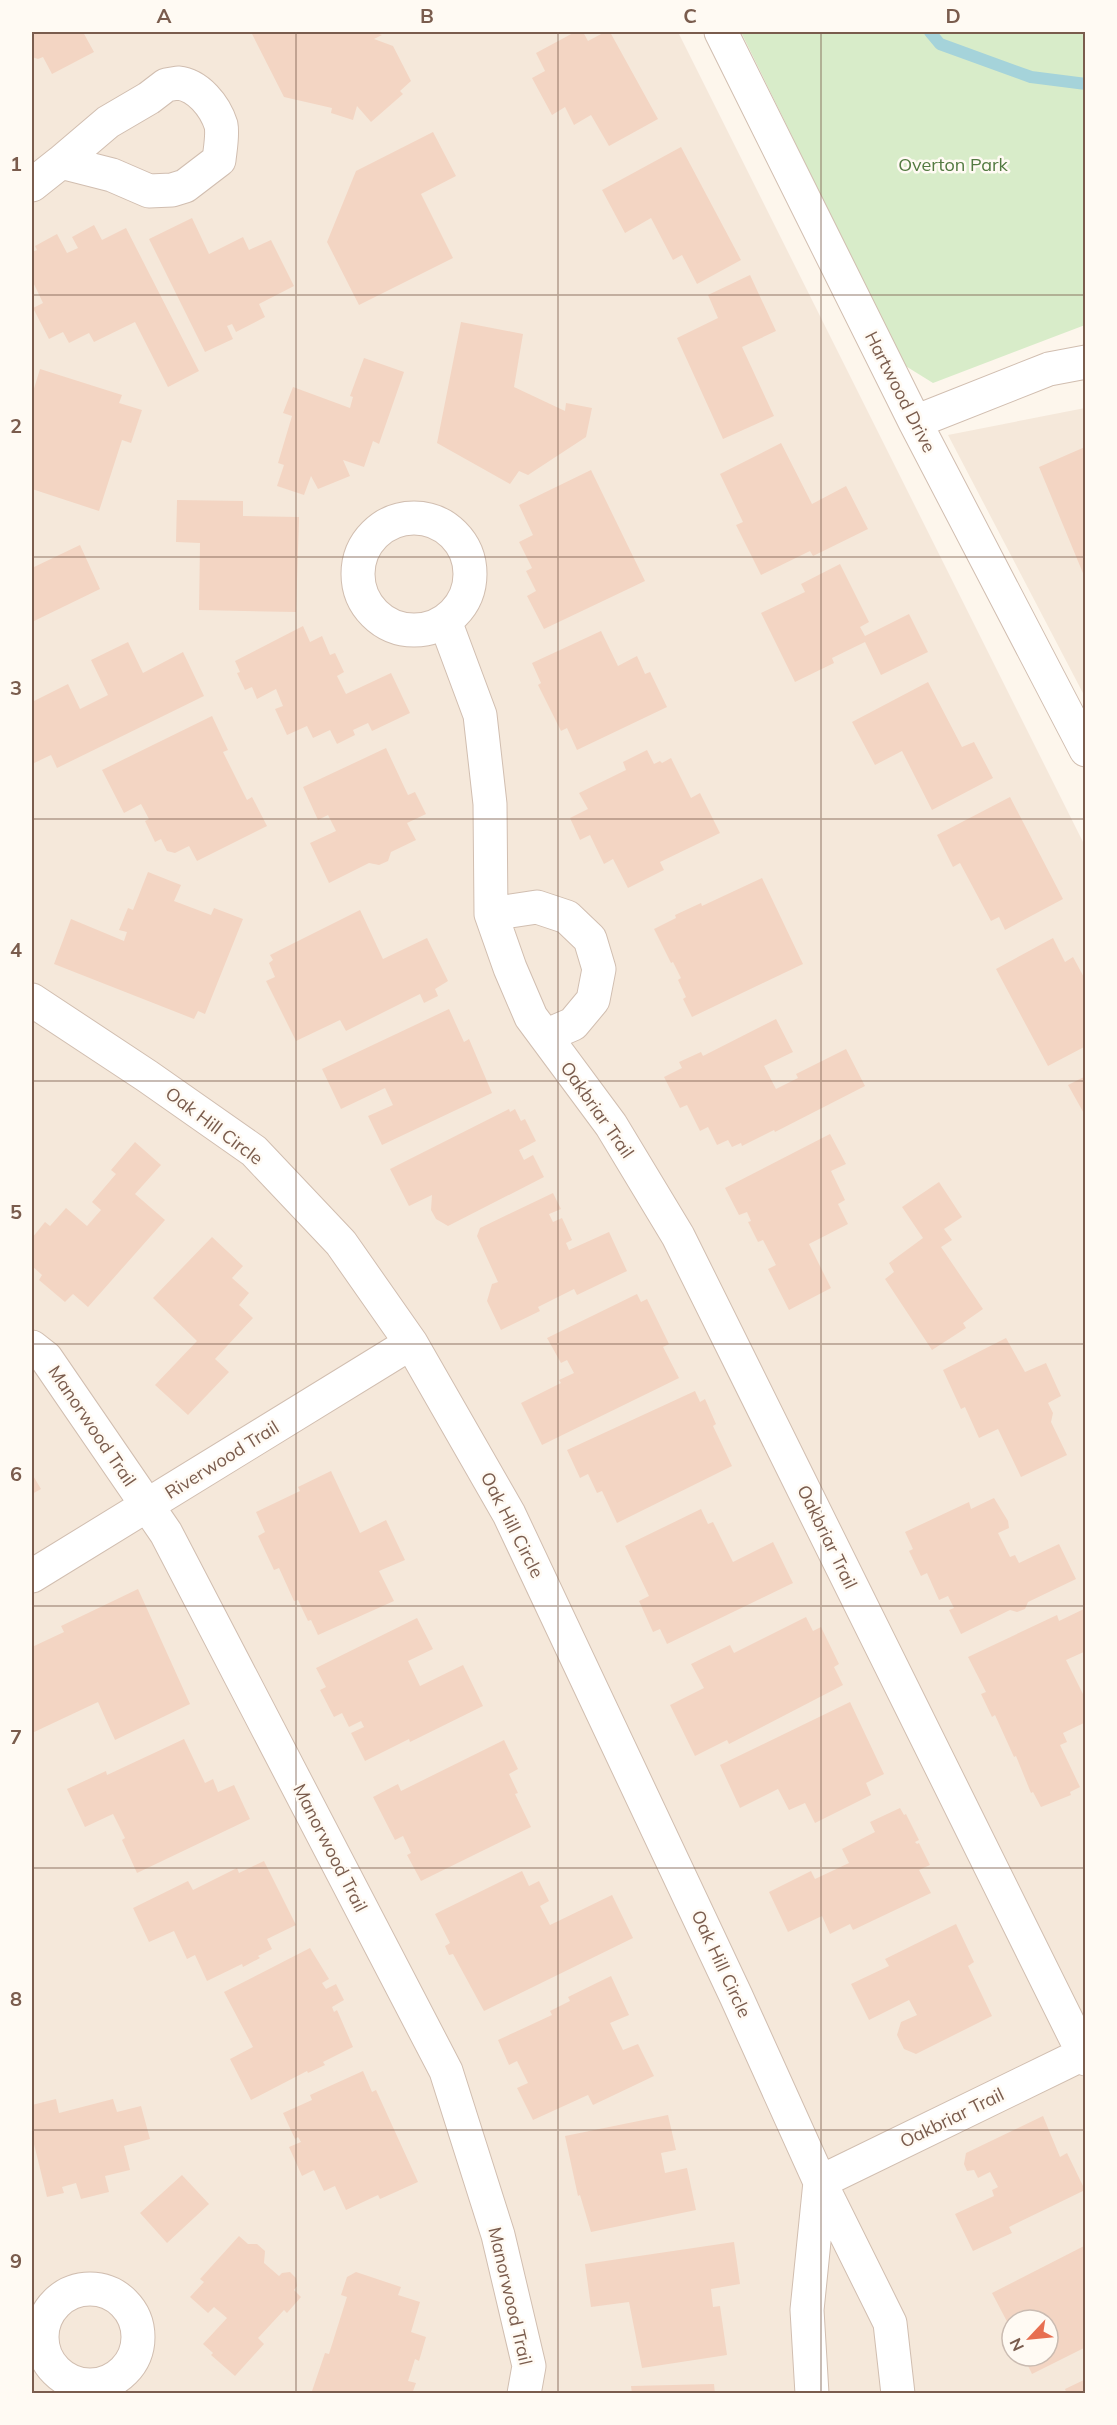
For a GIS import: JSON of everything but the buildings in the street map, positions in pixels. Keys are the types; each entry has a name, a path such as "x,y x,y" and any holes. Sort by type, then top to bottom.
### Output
{"street":[{"name":"Hartwood Drive","path":"721,32 915,422 1086,750"},
{"path":"32,185 61,162"},
{"path":"915,422 1048,369 1086,362"},
{"name":"Oakbriar Trail","path":"445,621 480,715 490,804 491,914 510,968 531,1017 611,1125 678,1236 1084,2056 820,2182"},
{"path":"491,914 537,907 567,917 590,939 599,969 593,1000 573,1024 545,1036"},
{"name":"Oak Hill Circle","path":"32,1000 147,1076 254,1151 341,1243 411,1343 509,1514 731,1986 820,2182 890,2323 898,2394"},
{"name":"Riverwood Trail","path":"32,1576 411,1343"},
{"name":"Manorwood Trail","path":"32,1347 46,1358 166,1533 446,2071 501,2246 529,2366 524,2394"},
{"path":"812,2394 807,2310 820,2182"}],"shaded area":[{"path":"32,32 678,32 1085,846 1085,2393 32,2394"},
{"path":"1085,408 1085,697 948,435"}],"green space":[{"name":"Overton Park","path":"741,32 1085,32 1085,325 933,383 904,365"}],"waterway":[{"path":"930,32 940,44 1031,77 1086,84"}]}
